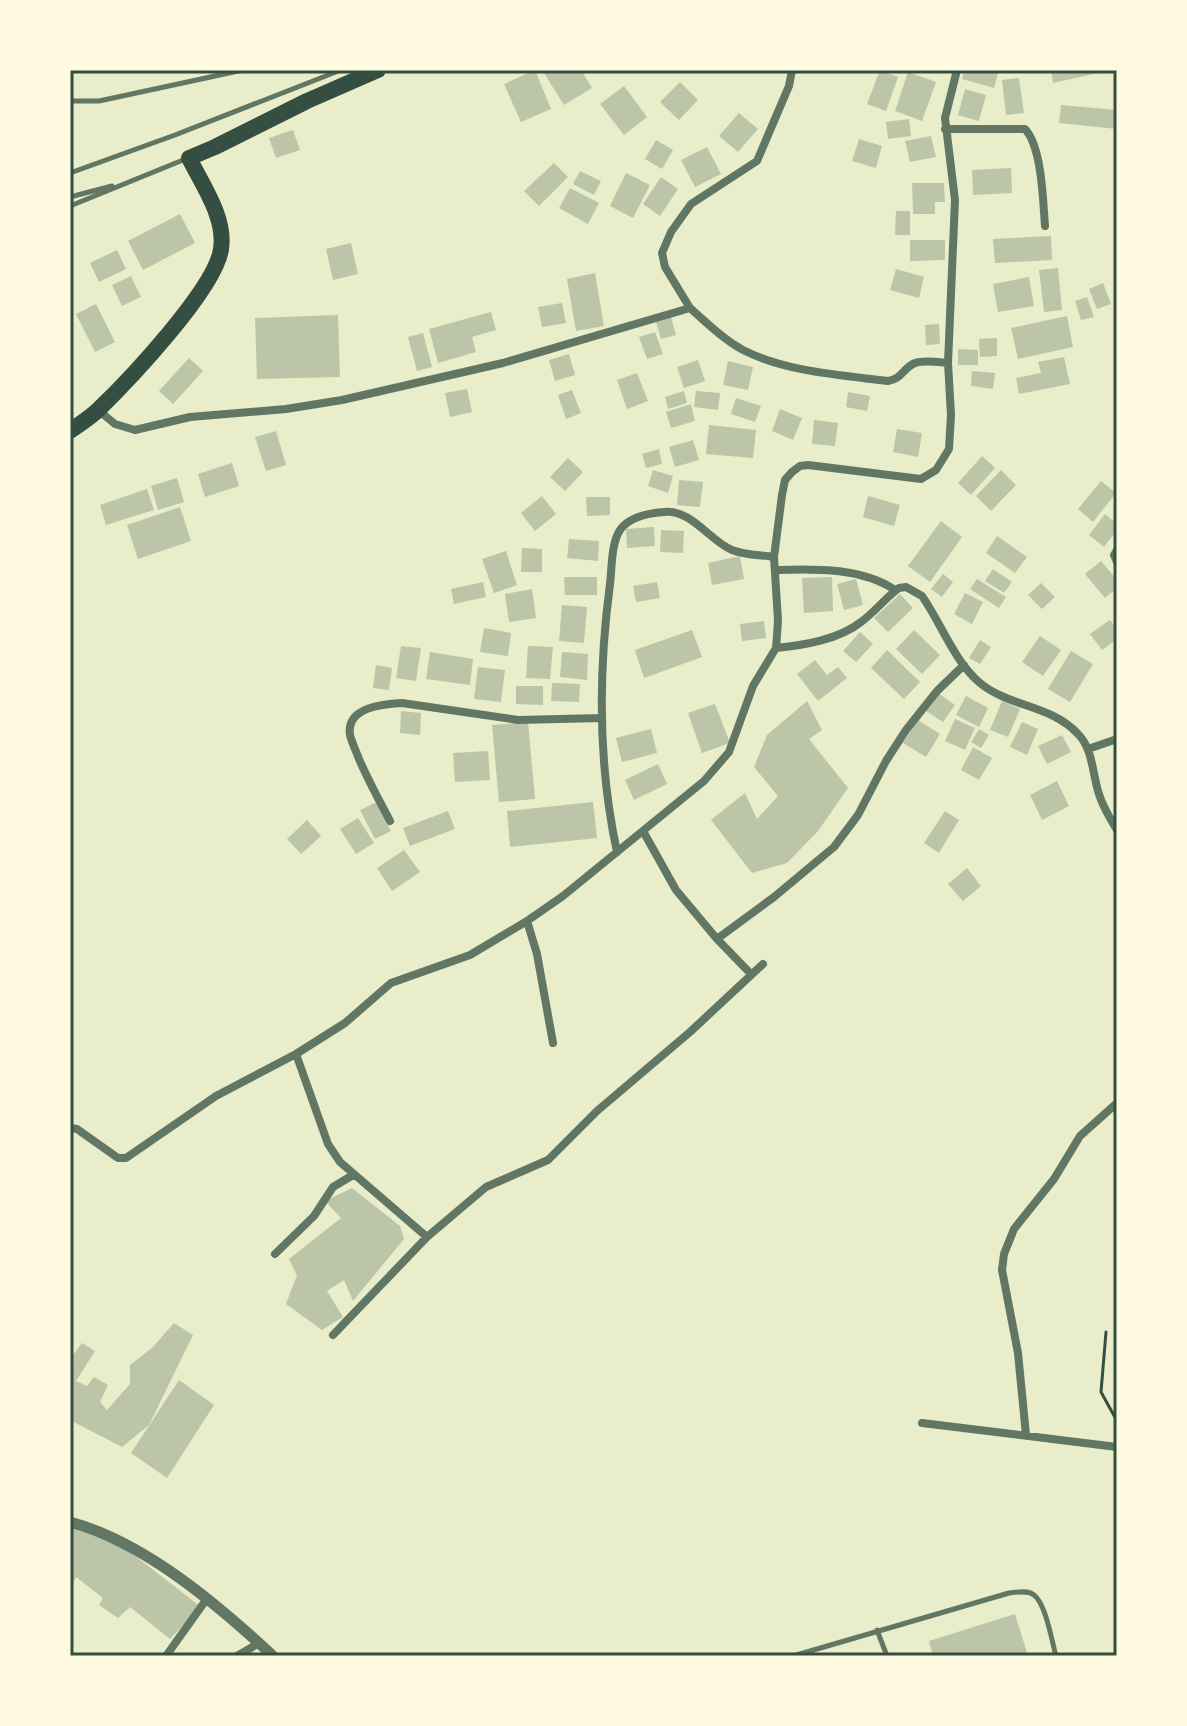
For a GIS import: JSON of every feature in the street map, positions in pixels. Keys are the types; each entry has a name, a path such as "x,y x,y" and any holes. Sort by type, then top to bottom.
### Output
{"highway":[{"path":"70,431 98,410 177,321 201,292 216,265 221,234 214,206 189,158 215,147 333,77 378,70"}],"street":[{"path":"792,70 789,86 757,161 691,204 671,232 662,253 665,267 690,308 718,334 744,350 812,371 893,381 900,378 910,365 919,362 948,363"},
{"path":"70,1128 77,1129 118,1158 126,1158 216,1096 296,1054 345,1023 391,983 470,955 527,921 704,781 729,752 753,686 776,648 778,621 774,557 785,480 800,466 817,465 921,479 936,470 949,449 948,363 955,200 945,129 948,101 957,70"},
{"path":"945,129 1025,129 1030,134 1039,172 1045,226"},
{"path":"98,410 115,424 135,430 190,417 286,409 342,400 503,363 690,308"},
{"path":"617,852 601,718 606,610 619,531 633,519 668,511 679,514 734,551 774,557"},
{"path":"1117,550 1114,555 1117,562"},
{"path":"775,570 851,573 876,578 895,590"},
{"path":"776,648 802,645 858,625 895,590 906,587 922,596 964,665 980,682 996,693 1058,717 1081,736 1088,749 1100,800 1117,830"},
{"path":"717,939 834,847 858,815 906,730 937,691 964,665"},
{"path":"390,821 364,771 350,734 353,720 361,712 383,704 402,703 518,720 601,718"},
{"path":"1088,749 1117,739"},
{"path":"643,831 676,890 751,974"},
{"path":"527,921 537,954 553,1043"},
{"path":"333,1335 427,1237 486,1187 548,1160 597,1111 690,1032 763,964"},
{"path":"296,1054 328,1144 340,1162 427,1237"},
{"path":"1026,1435 1018,1353 1002,1270 1004,1254 1014,1229 1054,1179 1080,1136 1117,1103"},
{"path":"275,1254 314,1216 333,1187 353,1175"},
{"path":"922,1423 1117,1447"},
{"path":"70,1522 110,1537 171,1572 273,1656"},
{"path":"166,1656 206,1600"},
{"path":"237,1656 259,1643"}],"lane":[{"path":"70,101 99,101 243,70"},
{"path":"70,173 333,77 341,70"},
{"path":"70,206 189,158"},
{"path":"70,197 135,180"},
{"path":"793,1656 1021,1592 1033,1594 1042,1605 1056,1656"},
{"path":"877,1630 887,1656"}],"path":[{"path":"1106,1332 1101,1392 1117,1421"}],"building":[{"path":"535,70 551,109 521,122 504,84"},
{"path":"542,70 581,70 592,88 564,105"},
{"path":"880,70 898,77 886,111 867,104"},
{"path":"964,70 999,70 994,88 962,79"},
{"path":"1051,70 1107,70 1107,71 1053,83"},
{"path":"908,72 936,82 922,121 895,111"},
{"path":"1019,78 1024,113 1006,115 1002,80"},
{"path":"680,82 698,100 679,120 660,102"},
{"path":"624,86 647,117 624,135 600,104"},
{"path":"965,89 986,95 979,121 958,115"},
{"path":"1061,105 1117,110 1117,129 1059,123"},
{"path":"739,113 758,129 738,152 719,136"},
{"path":"909,119 911,136 888,139 886,122"},
{"path":"293,130 300,150 276,158 269,138"},
{"path":"931,136 936,157 910,162 905,141"},
{"path":"859,139 882,146 876,168 852,161"},
{"path":"656,140 673,150 662,169 645,159"},
{"path":"707,147 721,174 695,187 681,160"},
{"path":"554,163 568,177 539,206 524,191"},
{"path":"1011,168 1012,193 973,195 972,170"},
{"path":"580,171 601,181 594,195 573,184"},
{"path":"626,173 650,185 633,218 610,206"},
{"path":"661,177 678,189 660,216 643,204"},
{"path":"912,183 944,183 945,202 935,202 935,214 913,214"},
{"path":"570,188 599,203 588,224 559,208"},
{"path":"896,211 910,211 910,235 895,235"},
{"path":"180,214 195,243 143,270 128,241"},
{"path":"1051,236 1052,260 995,263 993,239"},
{"path":"910,240 945,240 945,260 910,261"},
{"path":"351,243 358,274 333,280 326,249"},
{"path":"117,250 126,269 99,282 90,263"},
{"path":"1058,268 1062,310 1044,312 1039,270"},
{"path":"896,269 924,277 919,298 890,290"},
{"path":"595,273 604,326 576,331 567,279"},
{"path":"131,276 141,297 122,306 112,285"},
{"path":"1029,277 1034,306 998,312 993,284"},
{"path":"1103,283 1111,304 1097,309 1089,289"},
{"path":"1087,297 1094,317 1081,320 1075,301"},
{"path":"562,303 566,323 542,327 538,307"},
{"path":"96,304 115,342 95,352 76,314"},
{"path":"491,312 496,330 472,337 476,352 438,363 429,329"},
{"path":"338,315 340,377 257,379 255,318"},
{"path":"1067,316 1073,347 1018,359 1011,328"},
{"path":"671,317 676,335 661,339 656,322"},
{"path":"939,324 940,344 926,345 925,325"},
{"path":"655,332 663,354 647,359 639,337"},
{"path":"423,333 432,367 417,371 408,337"},
{"path":"997,338 997,356 980,357 979,339"},
{"path":"958,349 978,350 978,365 958,365"},
{"path":"569,354 575,375 555,381 549,360"},
{"path":"1064,357 1070,384 1019,394 1016,378 1041,373 1038,362"},
{"path":"189,358 203,371 173,404 159,391"},
{"path":"698,360 705,381 684,388 677,367"},
{"path":"728,361 753,367 748,390 723,385"},
{"path":"972,371 995,373 993,389 971,386"},
{"path":"637,373 648,401 627,409 617,380"},
{"path":"467,389 472,412 450,417 445,393"},
{"path":"572,390 581,413 566,419 558,395"},
{"path":"684,391 687,403 668,409 665,397"},
{"path":"696,391 720,393 718,410 694,407"},
{"path":"848,392 870,396 867,411 846,407"},
{"path":"736,398 761,406 755,422 731,414"},
{"path":"691,404 695,421 671,428 666,412"},
{"path":"780,409 802,418 793,440 772,431"},
{"path":"814,420 838,423 835,446 812,444"},
{"path":"709,425 756,430 753,458 706,454"},
{"path":"897,429 922,433 918,457 893,452"},
{"path":"276,431 286,465 266,471 255,437"},
{"path":"693,440 699,460 675,467 669,447"},
{"path":"659,449 662,464 646,468 642,454"},
{"path":"982,456 995,468 971,495 958,483"},
{"path":"568,458 583,472 565,491 550,477"},
{"path":"232,463 239,486 205,497 198,474"},
{"path":"653,470 673,476 668,493 648,486"},
{"path":"1001,470 1016,485 991,511 976,496"},
{"path":"177,478 184,502 158,510 151,486"},
{"path":"679,480 703,482 700,507 677,505"},
{"path":"1101,481 1116,493 1093,522 1078,509"},
{"path":"147,489 154,510 106,525 100,505"},
{"path":"542,496 556,514 535,531 521,513"},
{"path":"868,496 900,505 894,526 863,517"},
{"path":"586,497 610,497 610,515 587,516"},
{"path":"180,507 191,541 138,559 127,525"},
{"path":"1105,514 1117,524 1117,530 1104,547 1089,535"},
{"path":"941,521 962,537 930,582 908,566"},
{"path":"654,527 655,546 627,548 626,529"},
{"path":"661,530 684,531 683,553 660,552"},
{"path":"997,536 1027,557 1015,573 986,553"},
{"path":"569,539 599,541 598,561 567,558"},
{"path":"522,548 542,549 542,572 521,572"},
{"path":"506,551 517,585 494,593 482,559"},
{"path":"740,556 744,579 712,585 708,563"},
{"path":"1101,561 1117,580 1117,588 1105,598 1085,574"},
{"path":"993,569 1012,582 1004,593 985,581"},
{"path":"943,574 953,582 942,597 931,589"},
{"path":"564,577 597,577 597,595 565,595"},
{"path":"832,577 833,611 804,613 802,578"},
{"path":"856,579 863,605 844,610 837,584"},
{"path":"977,579 1006,597 999,608 970,589"},
{"path":"483,582 486,597 454,604 451,589"},
{"path":"657,582 660,598 636,602 633,586"},
{"path":"1041,583 1055,597 1042,609 1028,595"},
{"path":"532,589 536,618 509,622 505,594"},
{"path":"965,593 983,602 972,624 954,614"},
{"path":"900,594 913,608 888,632 874,618"},
{"path":"562,605 587,607 584,643 559,641"},
{"path":"1110,620 1117,629 1117,639 1102,650 1090,634"},
{"path":"764,621 766,638 742,641 740,624"},
{"path":"484,628 511,633 508,656 480,652"},
{"path":"692,630 702,657 644,678 635,650"},
{"path":"914,630 940,655 922,674 896,649"},
{"path":"860,632 873,644 856,662 843,651"},
{"path":"1040,636 1061,650 1043,676 1022,662"},
{"path":"980,640 991,647 980,664 969,658"},
{"path":"401,646 421,648 416,681 396,678"},
{"path":"528,646 553,647 550,679 526,678"},
{"path":"887,650 920,682 904,699 871,668"},
{"path":"1071,651 1093,664 1070,702 1048,689"},
{"path":"430,652 473,659 470,685 426,679"},
{"path":"562,652 588,654 587,680 560,677"},
{"path":"815,660 827,675 838,667 847,678 818,701 797,674"},
{"path":"376,665 392,668 389,690 373,688"},
{"path":"478,667 505,670 501,702 474,699"},
{"path":"552,683 580,684 579,702 551,701"},
{"path":"516,686 543,686 543,705 516,704"},
{"path":"938,693 955,705 943,722 926,711"},
{"path":"966,696 988,708 979,727 956,715"},
{"path":"807,701 822,730 809,739 848,788 818,831 787,863 752,873 711,820 745,793 757,819 778,796 754,767 767,735"},
{"path":"1002,701 1020,709 1008,737 990,730"},
{"path":"715,704 730,743 702,753 688,713"},
{"path":"401,711 421,713 420,735 400,733"},
{"path":"955,719 975,728 965,750 945,741"},
{"path":"918,720 940,734 926,757 903,743"},
{"path":"528,722 535,799 499,802 492,725"},
{"path":"1022,722 1038,729 1027,755 1010,747"},
{"path":"651,729 657,753 622,762 616,738"},
{"path":"979,729 989,735 981,748 971,742"},
{"path":"1062,735 1071,752 1047,764 1038,746"},
{"path":"973,747 992,758 979,780 961,770"},
{"path":"488,751 490,780 455,782 453,753"},
{"path":"658,764 667,784 634,800 625,780"},
{"path":"1057,781 1069,806 1042,820 1030,795"},
{"path":"377,802 391,831 375,839 360,810"},
{"path":"593,802 597,838 510,847 507,811"},
{"path":"448,811 455,829 410,846 403,828"},
{"path":"945,811 959,820 939,853 924,843"},
{"path":"358,818 374,843 356,854 340,829"},
{"path":"307,820 321,836 301,854 287,839"},
{"path":"404,850 420,872 392,891 377,868"},
{"path":"967,868 981,886 963,901 948,884"},
{"path":"352,1188 400,1226 404,1239 353,1301 344,1280 327,1291 343,1317 322,1330 286,1304 297,1275 289,1259 341,1218 325,1201"},
{"path":"174,1323 193,1335 149,1425 122,1447 70,1420 70,1359 82,1343 95,1351 76,1381 87,1386 94,1377 108,1385 100,1402 107,1410 130,1384 130,1365 152,1348"},
{"path":"179,1380 214,1405 167,1478 131,1453"},
{"path":"70,1524 116,1541 201,1607 170,1639 130,1607 118,1618 99,1605 103,1598 76,1577 70,1590"},
{"path":"1015,1614 1028,1656 933,1656 929,1641"}]}
